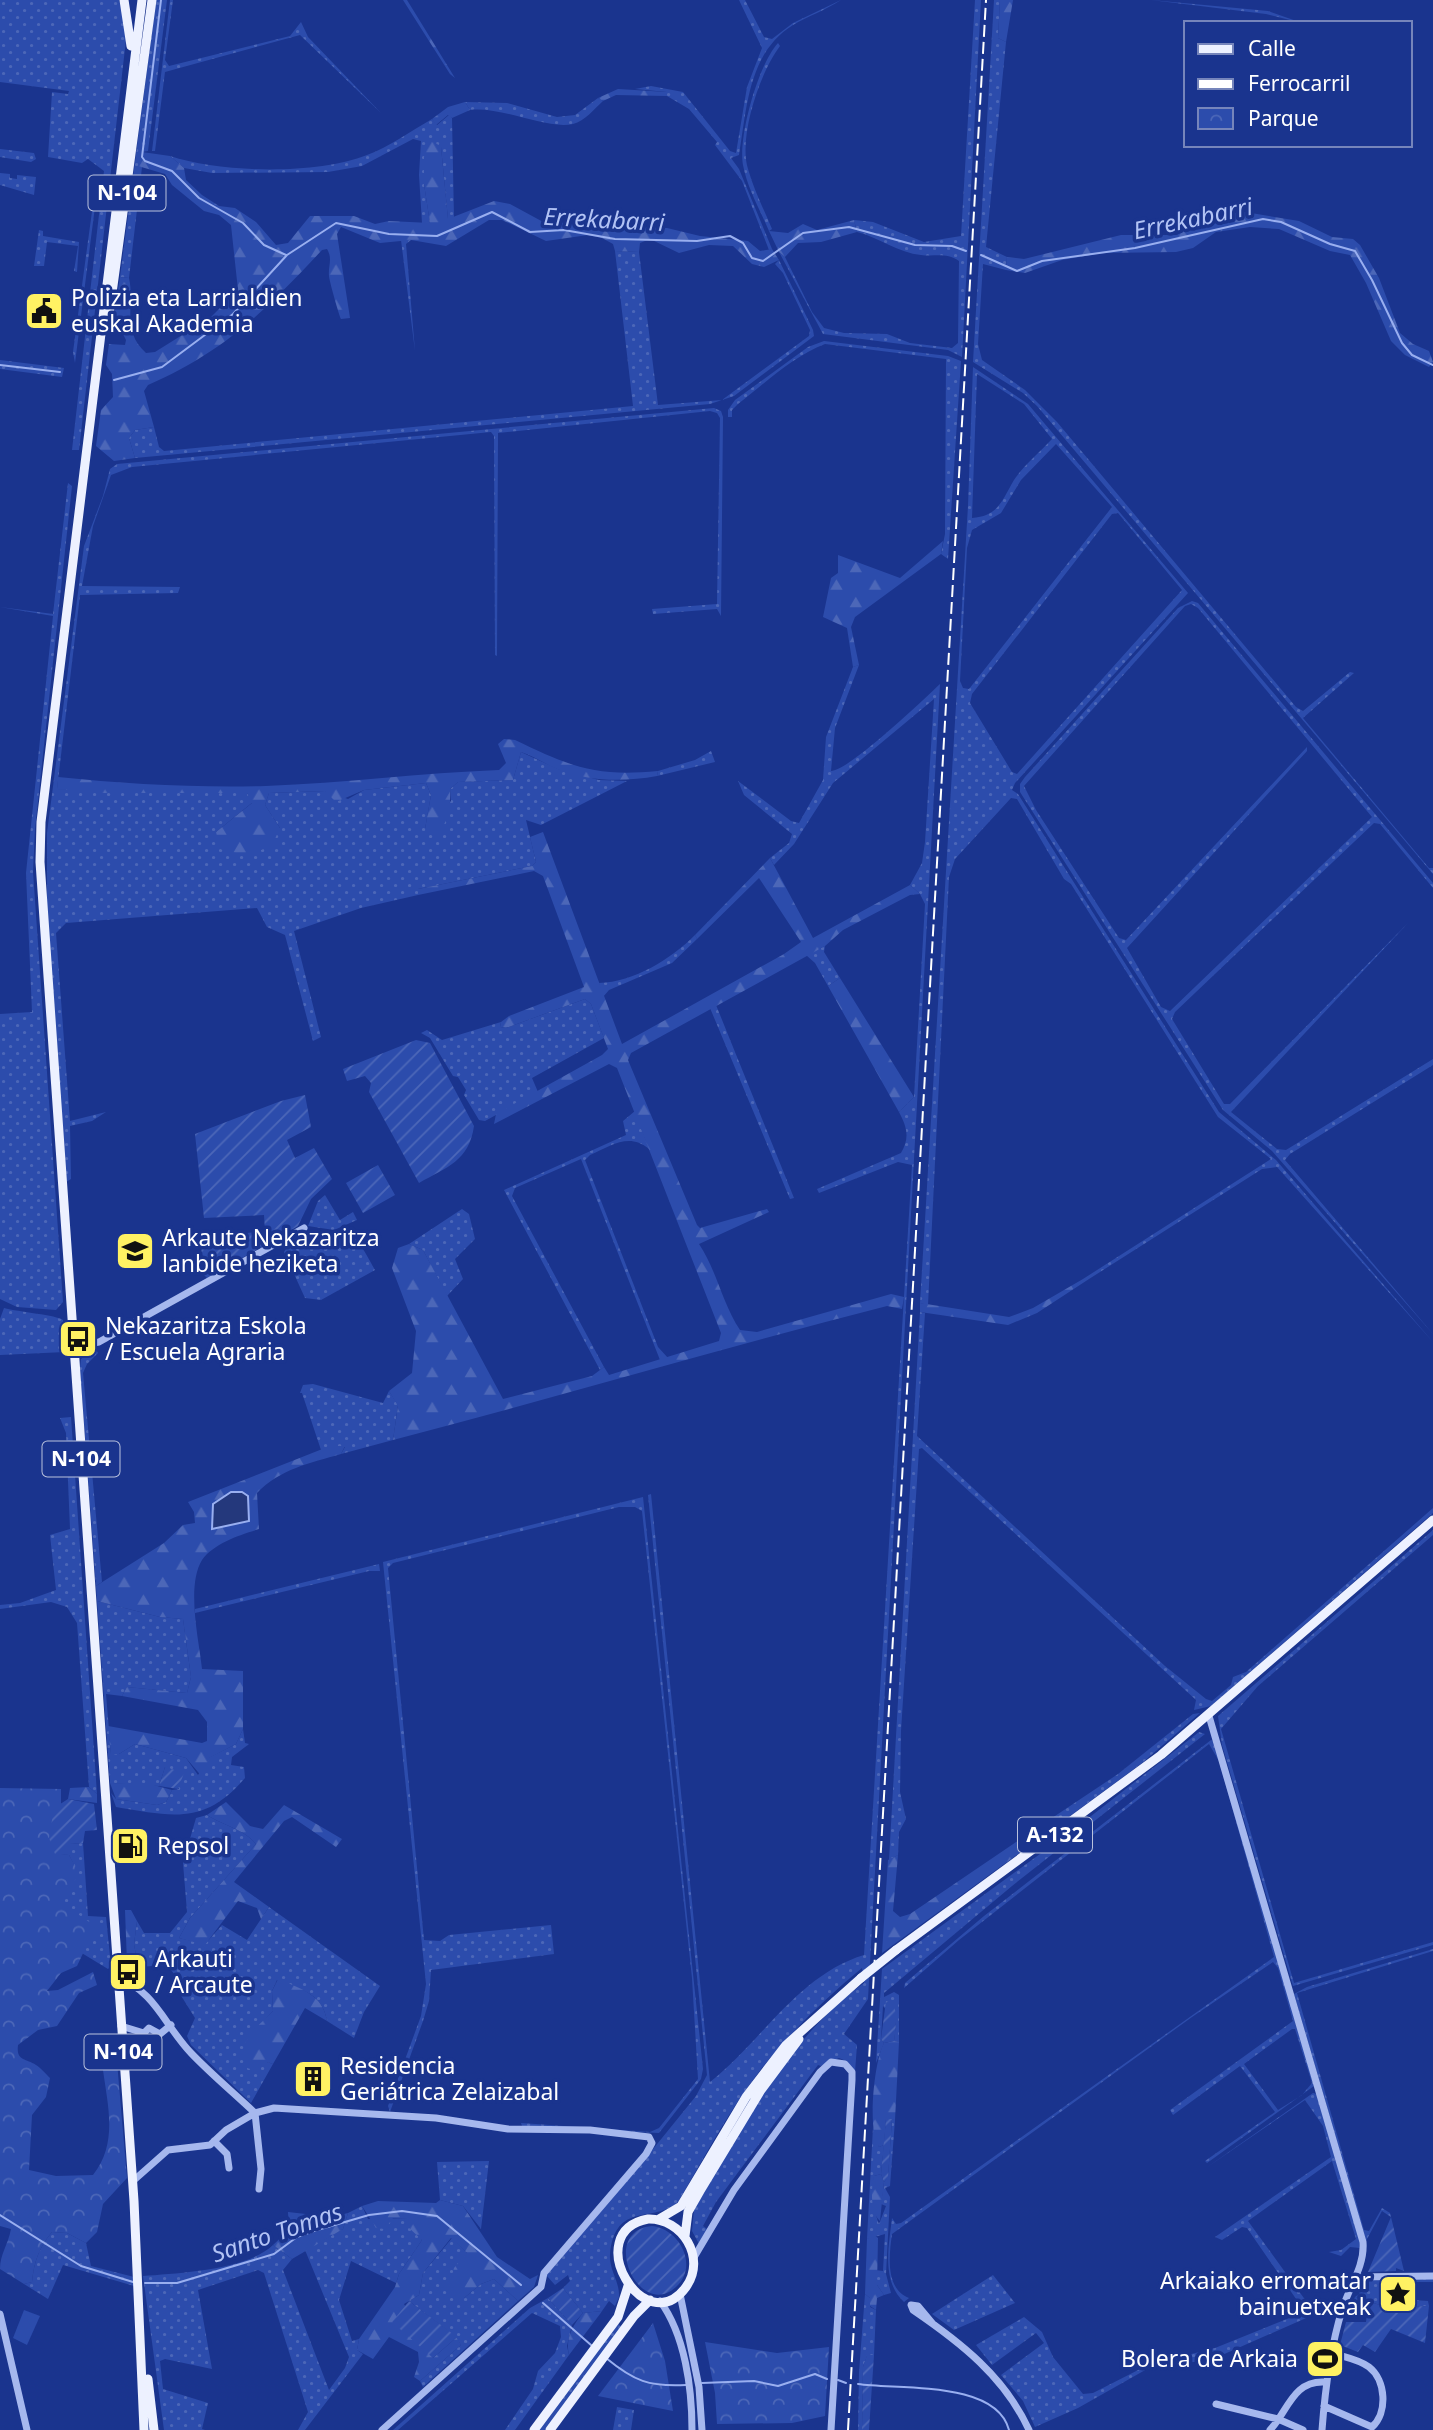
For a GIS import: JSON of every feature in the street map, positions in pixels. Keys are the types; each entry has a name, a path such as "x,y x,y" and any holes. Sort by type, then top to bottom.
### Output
{"main road":[{"path":"124,0 131,39 131,89"},
{"name":"N-104","path":"142,0 97,385 41,822 40,862 72,1347 133,2181 144,2430"},
{"name":"N-104","path":"97,385 132,163 152,0"},
{"name":"A-132","path":"659,2219 681,2206 753,2087 786,2045 820,2014 860,1978 1103,1800 1209,1716 1433,1520"},
{"name":"A-132","path":"685,2236 688,2212 746,2114 773,2072 820,2014"},
{"path":"534,2430 625,2304 628,2286 619,2263 622,2239 636,2222 659,2219 672,2224 685,2236 693,2259 689,2281 680,2294 655,2301 623,2331 550,2430"},
{"path":"628,2286 655,2301"},
{"name":"N-104","path":"142,2340 154,2430"}],"street":[{"path":"72,1347 99,1342 304,1228"},
{"path":"1209,1716 1363,2242 1364,2255 1342,2310 1325,2382 1322,2430"},
{"path":"117,1977 134,1983 148,1994 190,2052 255,2113 261,2169 259,2189"},
{"path":"121,2026 144,2033 149,2028 160,2034 170,2025"},
{"path":"693,2259 734,2190 820,2073 831,2062 845,2064 852,2073 852,2080 831,2430"},
{"path":"133,2181 168,2150 210,2145 255,2113 274,2108 436,2118 508,2129 636,2134 649,2137 652,2143 544,2273 540,2279 541,2287 383,2430"},
{"path":"214,2141 227,2154 229,2168"},
{"path":"1355,2277 1433,2276"},
{"path":"680,2294 702,2407 702,2430"},
{"path":"655,2301 671,2319 683,2357 692,2430"},
{"path":"0,2314 1,2335 25,2410 27,2430"},
{"path":"933,2323 961,2343 982,2364 1017,2406 1029,2430"},
{"path":"1324,2406 1372,2427 1382,2412 1380,2383 1372,2368 1332,2353"},
{"path":"1269,2430 1294,2393 1311,2381 1325,2382"},
{"path":"1216,2404 1278,2419 1303,2430"}],"green space":[{"path":"0,0 119,0 127,31 79,450 72,450 104,171 88,159 82,163 48,157 52,92 68,94 69,91 0,82"},
{"path":"156,0 167,0 148,151 142,152 139,166 142,167 129,278 120,277"},
{"path":"170,0 173,0 165,60 169,66 290,36 301,22 308,37 381,113 300,35 165,72 155,151 152,151"},
{"path":"403,0 407,0 455,78 450,74"},
{"path":"739,0 745,0 764,37 772,39 793,23 841,0 793,25 778,37 758,66 752,83 739,155 731,158 739,169 772,249 769,250 742,181 715,145 717,142 689,109 667,96 667,92 635,89 651,86 683,92 730,151 736,153 747,87 762,48"},
{"path":"975,0 981,0 962,357 948,350 823,334 779,252 785,257 812,312 824,328 844,333 887,334 910,343 952,348 958,343 959,261 940,255 913,254 897,248 857,232 854,220 873,222 924,242 961,236"},
{"path":"994,0 1000,0 998,38 1006,42 986,247 1007,257 1006,270 983,264 978,344 982,360 1025,390 1057,422 1296,707 1303,711 1350,672 1354,673 1303,718 1429,868 1433,868 1433,874 1037,406 1023,393 973,362"},
{"path":"1000,0 1013,0 1006,42 998,38"},
{"path":"1151,0 1268,11 1296,21 1266,14"},
{"path":"778,43 780,46 758,88 746,140 748,169 772,229 769,231 747,182 742,153 751,102 763,67"},
{"path":"618,89 667,92 667,96 616,95 603,101 598,98"},
{"path":"598,98 603,101 585,118 573,124 562,125 496,111 470,110 465,102 507,103 557,117 575,115"},
{"path":"465,102 470,110 452,118 448,115 436,125 432,119 448,107"},
{"path":"449,115 452,118 454,219 448,219 441,147 424,184 430,223 422,223 419,175 421,141 413,139 362,166 328,172 212,173 184,168 170,156 191,162 241,168 296,169 322,166 367,155 432,119 437,125"},
{"path":"433,141 441,147 448,219 494,201 510,204 545,223 557,224 581,218 600,226 667,228 700,236 748,241 760,251 772,249 779,260 764,267 752,264 733,246 709,245 679,253 650,239 640,243 639,252 615,251 613,244 602,238 588,235 546,241 502,220 489,220 446,246 411,240 380,243 341,227 337,234 350,318 341,319 329,279 330,256 327,249 322,250 243,328 200,358 148,385 144,391 154,427 135,430 129,438 135,458 114,461 96,446 101,410 113,397 112,374 106,365 109,344 125,345 126,340 122,332 112,328 120,277 129,278 131,327 138,345 146,353 155,352 211,317 238,290 231,225 219,215 204,211 172,185 165,174 138,166 142,152 170,156 184,168 186,180 202,195 219,206 235,208 256,222 276,245 288,243 310,216 354,216 375,224 389,221 430,223 424,184 424,157 428,144"},
{"path":"0,149 34,153 36,159 31,162 0,157"},
{"path":"0,173 10,174 10,178 17,179 17,175 36,177 34,195 0,185"},
{"path":"96,182 98,183 75,363 73,352"},
{"path":"1245,212 1299,221 1332,237 1353,239 1360,245 1379,278 1400,333 1413,344 1429,351 1433,362 1429,367 1405,355 1391,341 1366,283 1350,255 1330,251 1279,229 1250,227 1216,232 1193,248 1176,252 1102,253 1062,260 1025,273 1006,270 1007,257 1024,259 1121,235 1177,235 1206,216"},
{"path":"854,220 857,232 821,242 798,243 785,257 779,252 769,231 788,233 803,224 817,230"},
{"path":"39,230 43,231 43,236 79,242 77,272 74,271 78,246 47,242 44,266 34,266"},
{"path":"401,240 411,240 406,244 415,351"},
{"path":"615,251 639,252 658,405 722,400 710,404 135,458 129,438 135,430 154,427 159,447 164,451 633,406"},
{"path":"779,260 814,336 734,396 722,400 809,336 810,330 783,273 775,264"},
{"path":"824,341 948,356 961,361 948,559 941,554 945,534 946,359 825,344 779,371 738,404 732,410 732,417 728,417 728,410 735,400 808,347"},
{"path":"0,360 64,368 62,377 0,369"},
{"path":"973,367 1028,404 1188,593 1015,783 1012,790 1018,794 1219,1112 1276,1160 1433,1342 1277,1167 1262,1169 1089,1279 1083,1279 1271,1159 1218,1117 1071,884 1064,879 1017,799 1011,798 955,859 949,877 928,1305 920,1303 968,506","holes":["977,374 1024,404 1052,439 1018,474 999,506 988,514 972,518","1056,444 1112,507 969,689 963,688 960,681 967,548 972,530 1001,513 1021,480","1118,513 1182,590 1017,774 1012,772 970,703 972,694 1112,514"]},
{"path":"714,408 721,411 723,417 721,616 717,609 653,614 652,609 717,604 720,418 717,413 710,411 498,433 497,656 494,436 491,432 132,467 111,475 93,526 82,586 180,587 178,593 80,595 57,789 247,793 253,802 216,832 280,828 265,805 269,793 325,791 348,799 364,790 426,783 431,795 425,829 451,801 450,789 458,782 513,780 521,752 558,769 599,780 627,781 541,825 526,820 536,862 532,866 418,889 418,895 361,908 294,931 321,1037 313,1041 285,935 267,927 257,908 66,923 56,933 70,1121 106,1112 92,1121 70,1126 71,1179 66,1182 47,907 47,833 84,546 110,469 117,464"},
{"path":"68,483 72,486 35,829 33,872 63,1302 56,1310 17,1307 0,1299 0,1014 32,1012 26,873 53,616 0,607 53,614"},
{"path":"943,541 941,554 855,617 851,627 859,665 853,667 847,628 823,617 831,578 838,573 838,555 900,578"},
{"path":"1192,601 1198,603 1433,883 1433,888 1380,824 1374,823 1175,1012 1172,1019 1224,1104 1230,1104 1408,923 1231,1112 1277,1149 1286,1150 1433,1059 1433,1065 1290,1154 1285,1160 1433,1334 1272,1151 1223,1110 1020,792 1020,784 1025,777 1178,608","holes":["1191,604 1198,608 1372,817 1170,1011 1161,1007 1127,948 1307,751 1307,747 1126,940 1119,938 1036,810 1024,786 1185,606"]},
{"path":"859,665 835,728 831,771 854,759 940,684 868,1999 844,2034 857,2045 855,2072 846,2061 839,2058 818,2065 716,2202 703,2226 707,2229 699,2244 692,2231 694,2210 729,2149 788,2058 836,2006 864,1983 862,1968 803,2022 757,2075 721,2128 678,2202 658,2212 627,2220 619,2227 613,2238 610,2255 619,2297 615,2306 609,2301 602,2311 583,2313 563,2288 570,2281 568,2275 555,2285 546,2275 696,2096 707,2075 648,1495 651,1494 710,2082 800,1993 819,1978 864,1955 912,1165 898,1162 819,1193 817,1189 901,1153 906,1142 906,1128 899,1112 914,1097 925,904 920,894 910,885 922,863 925,842 934,699 833,783 794,844 774,865 770,858 789,843 792,834 744,795 738,781 791,821 799,823 823,780 826,737 853,667"},
{"path":"504,739 515,740 584,768 617,772 658,771 657,776 619,780 594,779 557,769 521,752 513,780 458,782 450,789 448,816 434,837 425,829 431,795 426,783 364,790 336,802 325,791 269,793 265,805 280,828 272,845 248,856 220,849 216,832 252,803 247,793 101,793 57,789 58,777 162,785 240,786 295,785 499,770 506,763 498,744"},
{"path":"711,751 715,762 657,776 658,771 695,760"},
{"path":"543,832 622,1044 801,942 759,878 697,939 695,935 770,858 813,938 910,885 920,894 910,895 843,930 825,946 631,1053 628,1060 697,1225 700,1228 767,1209 769,1212 699,1244 740,1330 757,1332 891,1294 904,1297 902,1309 887,1306 393,1440 398,1406 389,1391 412,1373 416,1331 392,1268 398,1248 409,1244 423,1250 503,1399 592,1376 604,1367 609,1375 719,1341 721,1333 617,1068 609,1064 494,1124 496,1114 602,1055 608,1049 591,1004 585,999 506,1028 500,1027 501,1022 509,1016 584,987 543,876 534,871 418,895 418,889 532,866 536,862 530,837"},
{"path":"695,935 697,939 672,963 609,990 603,997 599,983 612,982 651,968"},
{"path":"825,946 824,952 840,978 828,986 815,963 806,955"},
{"path":"840,978 914,1097 899,1112 828,986"},
{"path":"585,999 591,1004 604,1038 532,1078 538,1092 485,1121 479,1120 464,1095 466,1090 458,1077 453,1076 430,1038 421,1033 427,1030 442,1040 501,1022 500,1027 506,1028"},
{"path":"716,1005 794,1198 790,1199 710,1008"},
{"path":"416,1040 430,1043 474,1126 462,1155 419,1183 369,1092 371,1083 365,1076 347,1081 343,1069"},
{"path":"305,1095 311,1127 287,1140 295,1158 314,1148 332,1179 311,1199 298,1226 207,1278 199,1270 203,1238 265,1231 264,1215 204,1218 195,1134 281,1101"},
{"path":"635,1111 649,1149 634,1142 620,1142 590,1155 585,1160 658,1347 668,1358 660,1360 581,1159 515,1188 512,1196 604,1367 600,1370 504,1190 626,1135 623,1121"},
{"path":"378,1165 395,1195 363,1213 346,1183"},
{"path":"325,1195 340,1220 353,1212 357,1220 334,1230 308,1226 318,1201"},
{"path":"462,1209 469,1214 475,1239 455,1259 463,1279 447,1296 423,1250 409,1244"},
{"path":"306,1232 350,1235 360,1245 375,1270 321,1300 305,1298 284,1252 295,1235"},
{"path":"1083,1279 1089,1279 1037,1313 1008,1325 920,1312 920,1303 1009,1317 1033,1308"},
{"path":"4,1308 63,1320 65,1352 0,1355 0,1319"},
{"path":"920,1312 925,1313 917,1436 1165,1666 1206,1699 1212,1701 1231,1685 1233,1677 1246,1672 1433,1508 1433,1513 1211,1706 1194,1710 1196,1700 922,1448 919,1449 901,1731 900,1792 906,1819 899,1832 898,1855 889,1860"},
{"path":"95,1348 98,1353 87,1364 83,1373 102,1582 96,1586 80,1368 81,1359"},
{"path":"313,1384 383,1403 389,1391 398,1405 393,1440 341,1454 345,1447 321,1450 300,1393 303,1385"},
{"path":"71,1417 97,1794 89,1787 77,1623 67,1607 51,1602 0,1609 0,1605 20,1603 56,1590 50,1535 70,1529 66,1433 60,1418"},
{"path":"330,1446 345,1446 341,1454 286,1472 257,1493 259,1529 228,1540 213,1549 202,1560 197,1571 194,1598 202,1669 243,1671 243,1729 236,1744 209,1758 204,1779 186,1758 135,1744 119,1754 111,1755 108,1726 202,1743 207,1741 207,1722 198,1710 122,1696 127,1687 187,1693 191,1677 183,1619 160,1617 97,1601 96,1586 164,1543 183,1525 195,1523 194,1512 188,1502"},
{"path":"643,1497 703,2069 701,2079 659,2133 522,2126 521,2123 650,2132 659,2128 698,2079 692,1978 642,1511 635,1507 619,1507 393,1563 388,1568 424,1940 440,1941 449,1935 551,1925 554,1954 431,1970 429,2001 390,2112 388,2106 421,2016 426,1984 383,1562"},
{"path":"1433,1530 1433,1535 1258,1686 1221,1729 1294,1983 1433,1942 1433,1945 1293,1986 1222,1745 1218,1716"},
{"path":"379,1564 380,1571 369,1571 195,1613 195,1609"},
{"path":"97,1601 160,1617 183,1619 191,1677 187,1693 127,1687 122,1696 106,1694 111,1754 119,1754 135,1744 186,1758 198,1775 208,1758 236,1744 243,1729 245,1743 249,1744 232,1757 231,1765 244,1767 245,1778 215,1804 186,1814 154,1813 116,1807 111,1793 116,1799 157,1805 166,1802 172,1790 179,1789 165,1767 159,1786 110,1783"},
{"path":"1200,1713 1142,1763 1025,1849 1019,1840 1118,1774 1193,1714"},
{"path":"1199,1732 1205,1734 1012,1886 884,1993 884,1997 894,1992 899,1995 899,2042 894,2041 896,2023 883,2006 881,2039 884,2043 876,2063 882,1969 1077,1827"},
{"path":"1211,1740 1214,1741 1314,2086 1303,2094 1312,2083 1295,2029 1292,2029 1244,2064 1278,2110 1298,2097 1207,2163 1205,2161 1275,2112 1240,2066 1173,2115 1170,2110 1293,2021 1278,1968 1273,1962 1192,2017 892,2234 890,2270 896,2287 901,2294 909,2298 904,2302 892,2284 889,2273 888,2251 892,2218 896,2224 901,2223 1274,1957 1219,1761 1209,1744 959,1940 904,1988 905,1983 984,1916"},
{"path":"165,1767 184,1773 178,1789 159,1786"},
{"path":"110,1783 150,1784 172,1790 166,1802 157,1805 116,1799"},
{"path":"89,1787 97,1794 97,1803 68,1799 70,1788"},
{"path":"0,1788 61,1789 61,1854 69,1855 79,1873 72,1886 63,1890 63,1904 101,1930 86,1947 77,1966 61,1973 47,1991 58,1990 93,1972 97,1985 79,1993 57,2026 38,2030 18,2045 20,2057 38,2066 50,2078 46,2097 32,2115 29,2170 56,2176 93,2175 101,2163 108,2137 109,2111 103,2070 117,2062 127,2178 103,2204 97,2232 86,2243 67,2233 52,2232 38,2255 32,2282 24,2284 0,2269 11,2229 0,2226"},
{"path":"68,1799 94,1804 97,1830 85,1831 83,1843 70,1844 69,1855 55,1854 49,1838 54,1808"},
{"path":"226,1802 250,1826 263,1829 284,1805 342,1839 336,1847 292,1817 284,1821 234,1882 269,1907 261,1919 257,1908 238,1901 205,1945 179,1938 190,1918 256,1844 240,1831 207,1815"},
{"path":"207,1815 240,1831 256,1844 190,1918 179,1938 205,1944 222,1925 247,1940 269,1907 380,1986 364,2012 354,2038 327,2021 321,2004 310,1994 277,1980 272,1991 273,2011 261,2024 267,2062 273,2064 251,2103 191,2045 187,2036 195,2018 180,1994 182,1984 167,1965 138,1967 134,1944 137,1921 144,1933 170,1933 187,1912 183,1863 196,1818"},
{"path":"1019,1840 1025,1849 882,1953 888,1860 898,1855 893,1911 900,1917 910,1914"},
{"path":"83,1843 88,1916 106,1917 111,1966 108,1969 39,1927 48,1896 78,1873 69,1855 69,1844"},
{"path":"125,1910 131,1910 137,1921 134,1944 138,1967 127,1963"},
{"path":"1433,1949 1297,1993 1364,2230 1369,2231 1382,2208 1390,2213 1391,2217 1382,2211 1366,2241 1294,1994 1307,1987"},
{"path":"278,1979 316,1998 327,2021 305,2008 273,2064 267,2062 257,2071 247,2068 244,2059 245,2043 273,2011 272,1991"},
{"path":"886,2001 892,2001 894,2005 896,2026 894,2041 884,2043 881,2039"},
{"path":"899,2042 895,2120 886,2119 884,2145 879,2147 873,2127 877,2065 884,2043"},
{"path":"1313,2093 1317,2094 1360,2240 1360,2248 1350,2247 1341,2256 1329,2252 1341,2250 1356,2239 1332,2161 1248,2221 1314,2312 1313,2315 1213,2359 1147,2369 1078,2408 1035,2427 1023,2401 1001,2375 1044,2343 1036,2333 992,2365 976,2345 1024,2317 1042,2332 1053,2357 1083,2394 1093,2393 1148,2365 1215,2348 1302,2313 1303,2309 1247,2228 1242,2227 1222,2240 1215,2237 1331,2157 1323,2126 1305,2100 1206,2168"},
{"path":"886,2119 892,2119 888,2178 884,2182 881,2174"},
{"path":"892,2119 895,2120 890,2186 885,2188 890,2197 886,2274 891,2293 884,2295 877,2285 875,2270 883,2271 885,2234 867,2239 873,2127 879,2147 884,2145 881,2174 874,2176 874,2201 879,2224 886,2206 881,2204 884,2182 888,2177"},
{"path":"489,2161 481,2229 463,2206 440,2200 437,2162"},
{"path":"881,2174 884,2182 880,2221 874,2212 872,2193 874,2176"},
{"path":"440,2200 463,2206 497,2257 530,2279 538,2275 534,2287 518,2301 494,2279 481,2284 464,2298 454,2296 449,2288 454,2268 467,2253 451,2238 423,2273 419,2295 404,2304 433,2358 457,2337 461,2345 420,2381 414,2377 419,2362 418,2352 389,2337 373,2359 357,2350 359,2339 395,2287 399,2274 422,2240 408,2227 408,2218 393,2218 385,2229 376,2228 362,2206 378,2201 436,2203"},
{"path":"362,2206 368,2219 408,2218 422,2240 396,2283 351,2261 339,2300 352,2341 359,2339 357,2350 363,2354 305,2430 298,2430 308,2412 264,2273 258,2270 198,2290 212,2369 165,2359 160,2361 163,2389 208,2403 202,2429 205,2430 164,2430 143,2276 230,2265 247,2260 273,2245 292,2259 283,2270 329,2390 345,2368 349,2357 305,2250 343,2229 348,2213"},
{"path":"288,2212 332,2217 348,2213 343,2229 292,2259 273,2245 289,2230"},
{"path":"1391,2217 1404,2271 1396,2268 1396,2271 1368,2272"},
{"path":"652,2226 671,2234 678,2241 686,2259 683,2278 676,2287 662,2294 649,2293 638,2284 630,2271 626,2256 628,2242 636,2231"},
{"path":"52,2232 67,2233 86,2243 91,2266 134,2277 134,2286 63,2265 48,2299 24,2284 32,2282 38,2255"},
{"path":"874,2235 878,2238 877,2285 884,2295 877,2298 876,2310 870,2306 870,2298 865,2294 867,2239"},
{"path":"452,2238 467,2253 464,2298 481,2284 494,2279 518,2301 423,2387 420,2381 461,2345 456,2337 409,2301 419,2295 423,2273"},
{"path":"993,2275 1015,2303 954,2330 932,2314"},
{"path":"1368,2279 1433,2279 1433,2282 1381,2282 1382,2300 1388,2299 1388,2290 1414,2288 1414,2300 1428,2301 1429,2306 1386,2307 1355,2297"},
{"path":"563,2288 583,2313 572,2325 548,2298"},
{"path":"865,2294 870,2298 870,2307 876,2310 874,2355 867,2356 863,2367 862,2430 858,2430 859,2372"},
{"path":"1355,2297 1386,2307 1429,2306 1425,2343 1391,2329 1375,2352 1363,2345 1358,2352 1340,2345 1346,2322 1366,2322 1368,2303 1355,2304 1354,2314 1348,2314"},
{"path":"548,2298 572,2325 567,2346 569,2355 515,2430 505,2430 533,2389 538,2371 555,2353 561,2337 560,2326 532,2313 398,2430 393,2430 530,2308"},
{"path":"409,2301 457,2337 433,2358 392,2322"},
{"path":"24,2310 40,2316 27,2345 13,2338"},
{"path":"602,2311 569,2355 569,2337 579,2318 583,2313"},
{"path":"617,2323 622,2327 545,2430 538,2430"},
{"path":"653,2323 665,2361 673,2411 598,2396"},
{"path":"705,2342 777,2353 829,2347 825,2416 792,2423 717,2424 715,2393"},
{"path":"867,2355 874,2355 869,2430 862,2430 863,2367"},
{"path":"617,2407 634,2410 631,2430 613,2430"}],"shaded area":[{"path":"231,1492 242,1492 248,1496 249,1521 212,1529 213,1504"}],"waterway":[{"path":"161,0 142,157 145,161 172,171 199,198 243,223 264,245 286,255"},
{"name":"Errekabarri","path":"114,380 162,367 233,314 287,255 336,223 389,234 437,236 492,212 530,232 564,230 615,239 697,241 730,236 743,243 752,258 763,261 803,233 849,227 915,245 952,246 966,251"},
{"name":"Errekabarri","path":"981,255 1017,271 1042,261 1135,248 1263,219 1281,222 1330,244 1355,251 1402,343 1412,355 1433,365"},
{"name":"Errekabarri","path":"0,365 60,372"},
{"name":"Santo Tomas","path":"145,2283 177,2283 274,2254 297,2237 314,2231 369,2215 402,2211 437,2216 521,2285"},
{"name":"Santo Tomas","path":"0,2215 81,2266 133,2282"},
{"name":"Santo Tomas","path":"543,2303 591,2345"},
{"name":"Santo Tomas","path":"606,2358 643,2381 662,2385 686,2385"},
{"name":"Santo Tomas","path":"702,2383 754,2381 778,2386 815,2374 827,2379"},
{"name":"Santo Tomas","path":"838,2380 846,2383"},
{"name":"Santo Tomas","path":"858,2384 944,2390 966,2395 986,2403 1000,2414 1009,2430"}],"railway":[{"path":"848,2430 986,0"}],"place":[{"name":"Polizia eta Larrialdien euskal Akademia","path":"44,311"},
{"name":"Arkaute Nekazaritza lanbide heziketa","path":"135,1251"},
{"name":"Nekazaritza Eskola / Escuela Agraria","path":"78,1339"},
{"name":"Repsol","path":"130,1846"},
{"name":"Arkauti / Arcaute","path":"128,1972"},
{"name":"Residencia Geriátrica Zelaizabal","path":"313,2079"},
{"name":"Arkaiako erromatar bainuetxeak","path":"1398,2294"},
{"name":"Bolera de Arkaia","path":"1325,2359"}]}
